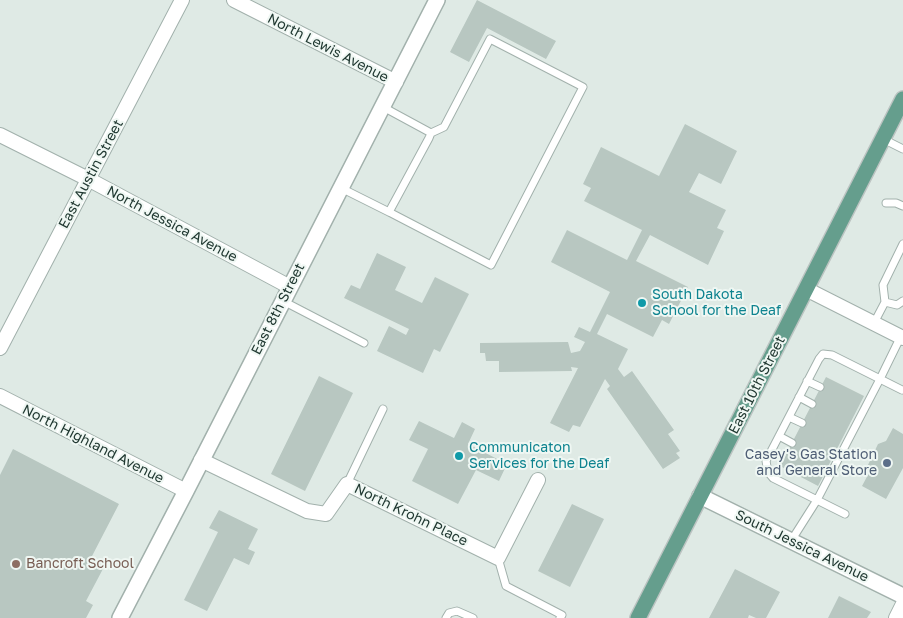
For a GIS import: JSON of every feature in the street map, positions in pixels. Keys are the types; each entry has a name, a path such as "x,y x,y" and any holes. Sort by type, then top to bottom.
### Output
{"main road":[{"name":"East 10th Street","path":"638,618 903,100"}],"street":[{"name":"East Austin Street","path":"0,348 182,0"},
{"name":"North Lewis Avenue","path":"234,0 396,82"},
{"name":"East 8th Street","path":"120,618 437,0"},
{"name":"North Jessica Avenue","path":"0,135 88,179 290,287"},
{"path":"806,288 902,337"},
{"name":"North Highland Avenue","path":"0,396 186,491"},
{"name":"North Krohn Place","path":"201,460 307,511 326,514 347,484 498,558"},
{"path":"498,558 538,480"},
{"name":"South Jessica Avenue","path":"700,496 903,596"},
{"path":"896,618 903,604"}],"lane":[{"path":"341,188 491,265 583,87 490,39 444,127 431,132 389,212"},
{"path":"383,107 431,132"},
{"path":"883,139 903,149"},
{"path":"886,203 896,203 903,206"},
{"path":"874,323 884,302 883,284 903,244"},
{"path":"283,301 364,343"},
{"path":"884,302 897,305 903,301"},
{"path":"791,541 817,500 832,464 861,408 880,379 902,337"},
{"path":"845,514 773,478 768,472 766,461 818,359 823,354 832,355 902,390"},
{"path":"807,381 820,388"},
{"path":"799,397 812,404"},
{"path":"347,484 383,409"},
{"path":"789,416 802,423"},
{"path":"779,436 792,443"},
{"path":"498,558 506,586 562,615 560,618"},
{"path":"446,618 449,613 457,611 473,618"}],"building":[{"path":"477,0 556,41 546,59 487,28 469,62 450,52"},
{"name":"South Dakota School for the Deaf","path":"685,124 737,151 721,184 699,173 689,192 726,210 717,228 724,231 708,265 650,235 636,261 688,287 669,324 662,320 653,337 607,314 597,334 628,349 618,369 624,377 632,371 674,430 668,434 680,451 676,453 680,458 663,469 607,389 610,386 605,379 580,427 573,425 569,432 550,423 578,368 571,367 572,371 499,372 499,361 486,361 485,353 480,353 480,343 568,342 571,353 580,351 585,342 574,337 579,327 590,332 610,292 551,262 567,230 627,260 642,230 584,201 591,188 583,184 601,147 659,176"},
{"path":"377,253 406,267 395,290 422,303 435,277 469,294 440,352 434,349 423,373 377,351 389,326 406,335 409,329 344,298 351,285 360,289"},
{"path":"319,376 353,393 305,491 271,474"},
{"path":"826,377 864,396 818,486 780,466"},
{"name":"Communicaton Services for the Deaf","path":"419,421 454,438 462,422 475,429 468,444 507,464 499,481 476,470 458,504 412,481 428,449 409,440"},
{"path":"893,428 903,434 903,468 886,499 862,486 869,473 867,467 878,444 886,441"},
{"path":"13,449 119,504 91,558 105,565 86,601 93,605 86,618 0,618 0,475"},
{"path":"572,504 604,519 570,587 538,571"},
{"path":"219,510 258,529 248,549 255,552 249,565 234,558 207,611 184,600 218,532 209,528"},
{"path":"735,569 780,592 766,618 756,618 749,615 748,618 709,618"},
{"path":"839,596 871,612 867,618 828,618"}],"place":[{"name":"South Dakota School for the Deaf","path":"642,303"},
{"name":"Communicaton Services for the Deaf","path":"459,456"},
{"name":"Casey's Gas Station and General Store","path":"887,463"},
{"name":"Bancroft School","path":"16,564"}]}
